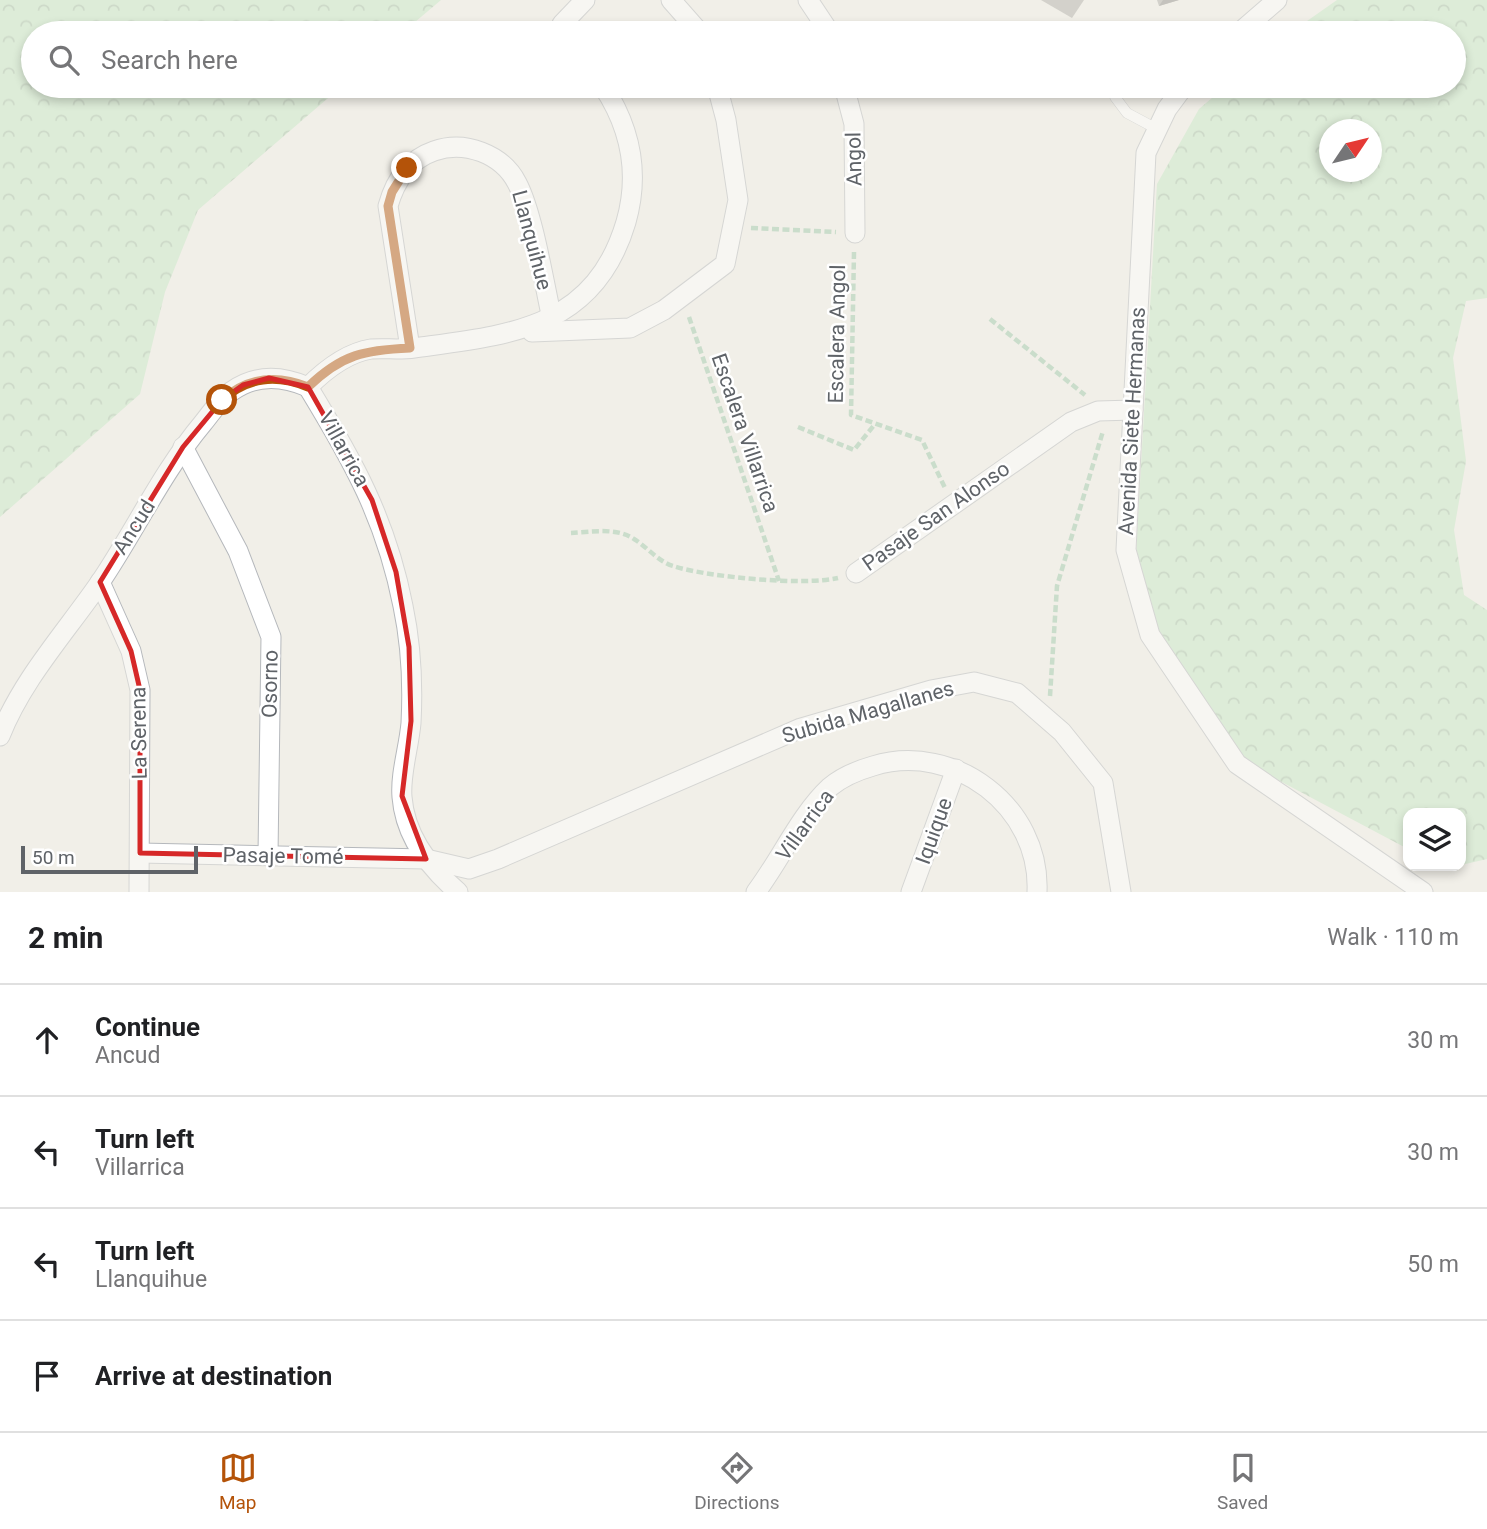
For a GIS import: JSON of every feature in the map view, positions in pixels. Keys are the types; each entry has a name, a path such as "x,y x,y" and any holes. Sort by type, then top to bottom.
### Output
{"street":[{"path":"565,21 585,0"},
{"path":"671,0 689,21"},
{"path":"808,0 822,21"},
{"path":"1253,21 1277,0"},
{"name":"Villarrica","path":"458,892 426,859 415,839 402,796 410,734 411,684 407,634 396,572 381,523 356,465 308,387 336,363 370,349 410,348 509,333 552,318 571,306 601,274 622,234 628,213 632,191 630,148 618,110 610,98"},
{"path":"509,333 629,328 664,310 725,264 738,200 726,120 720,98"},
{"name":"Angol","path":"847,98 854,124 855,233"},
{"name":"Avenida Siete Hermanas","path":"1175,98 1146,153 1132,410 1126,550 1150,635 1237,764 1423,892"},
{"name":"Llanquihue","path":"410,348 388,206 392,192 407,168 418,159 444,148 472,149 485,153 508,170 517,181 552,318"},
{"name":"Ancud","path":"0,736 11,709 100,582 183,447 222,400 243,385 269,378 308,387"},
{"name":"Pasaje San Alonso","path":"856,573 1071,422 1098,411 1132,410"},
{"name":"Osorno","path":"183,447 238,551 271,637 268,855"},
{"name":"La Serena","path":"100,582 131,651 140,690 139,892"},
{"name":"Subida Magallanes","path":"426,859 469,869 498,859 801,728 932,690 974,682 1017,693 1049,721 1103,783 1121,892"},
{"name":"Villarrica","path":"756,892 813,808 831,787 846,776 882,763 901,760 956,769 989,788 1016,818 1033,855 1037,892"},
{"name":"Iquique","path":"911,892 956,769"},
{"name":"Pasaje Tomé","path":"140,853 426,859"}],"lane":[{"path":"1116,98 1127,113 1157,129"}],"path":[{"path":"732,227 855,233"},
{"name":"Escalera Angol","path":"855,233 850,415 922,440 954,504"},
{"name":"Escalera Villarrica","path":"682,297 779,580"},
{"path":"990,319 1074,388 1109,411 1058,586 1049,721"},
{"path":"798,427 854,450 875,424"},
{"name":"Pasaje San Alonso","path":"571,533 605,531 631,536 671,566 819,583 856,573"}],"highlighted area":[{"path":"269,378 308,387 372,500 396,572 409,647 411,721 402,796 426,859 140,853 140,690 131,651 100,582 183,447 222,400 243,385"}],"green space":[{"path":"0,0 441,0 416,21 21,21 21,98 328,98 198,210 165,292 140,394 0,517"},
{"path":"1337,0 1487,0 1487,298 1466,301 1453,358 1466,461 1454,530 1464,595 1487,610 1487,859 1466,864 1466,808 1403,808 1403,846 1244,762 1157,630 1136,554 1157,184 1199,109 1212,98 1466,98 1466,21 1307,21"}],"route":[{"path":"222,400 243,385 269,378 308,387 336,363 353,355 370,349 410,348 388,206 392,192 407,168"}]}
